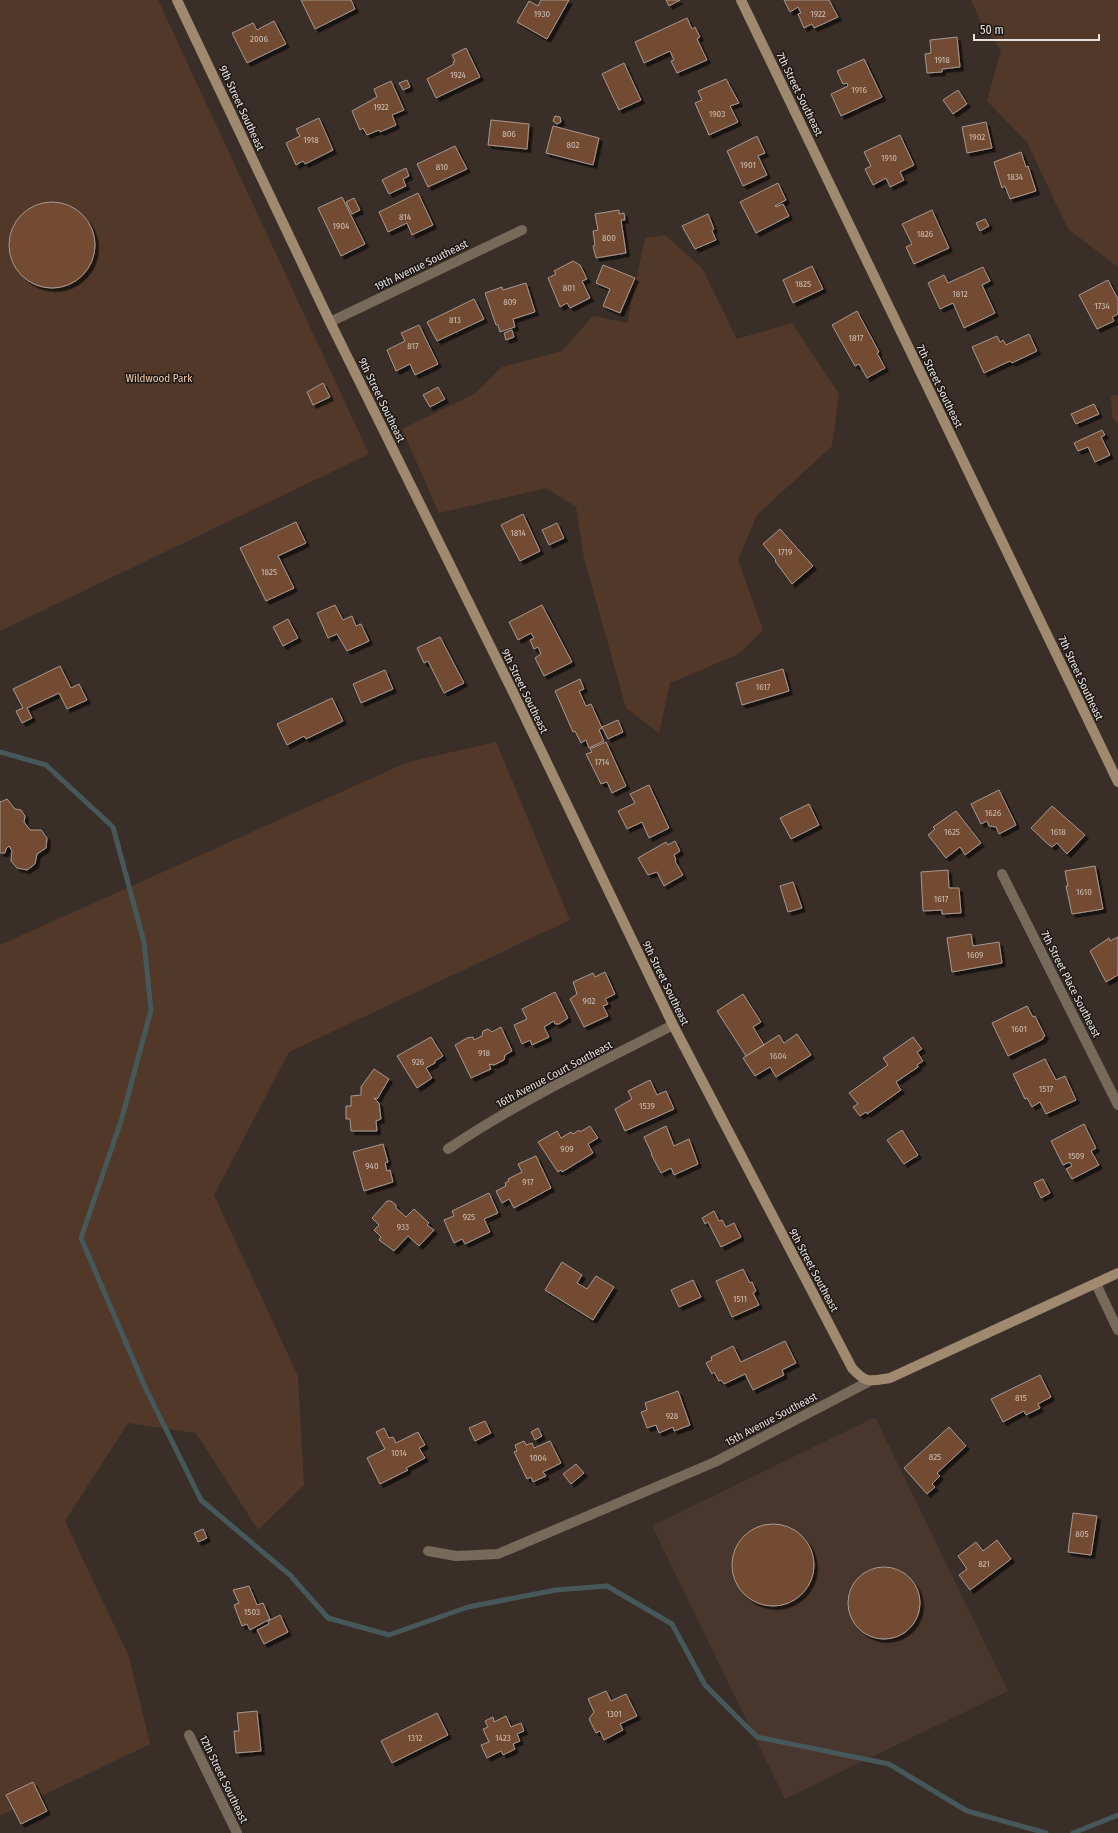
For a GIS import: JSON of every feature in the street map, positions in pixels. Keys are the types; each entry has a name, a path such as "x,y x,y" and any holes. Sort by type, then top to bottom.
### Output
{"street":[{"name":"9th Street Southeast","path":"177,0 330,322 508,681 673,1026 852,1368 861,1378 868,1382"},
{"name":"7th Street Southeast","path":"742,0 1118,782"},
{"name":"19th Avenue Southeast","path":"330,322 522,230"},
{"name":"7th Street Place Southeast","path":"1002,874 1118,1105"},
{"name":"16th Avenue Court Southeast","path":"448,1149 478,1129 565,1080 673,1026"},
{"name":"15th Avenue Southeast","path":"428,1551 456,1556 498,1554 714,1462 868,1382 890,1378 1118,1273"},
{"path":"1096,1284 1118,1330"},
{"name":"12th Street Southeast","path":"189,1735 237,1833"}],"shaded area":[{"path":"875,1417 1008,1691 785,1799 652,1526"}],"green space":[{"name":"Wildwood Park","path":"0,0 158,0 369,454 0,631"},
{"path":"971,0 1118,0 1118,267 1068,229 1027,142 987,101 1001,50 981,22"},
{"path":"665,235 702,268 737,339 792,323 839,394 832,446 757,515 738,560 763,630 739,654 670,683 659,733 626,708 584,558 576,507 546,488 439,513 402,429 474,394 502,367 562,351 593,316 627,323 645,238"},
{"path":"1118,395 1118,424 1112,417 1111,396"},
{"path":"496,742 570,920 289,1052 214,1195 298,1376 304,1485 258,1530 196,1433 128,1423 65,1521 129,1657 150,1744 0,1816 0,945 408,762"}],"building":[{"path":"301,0 351,0 355,9 315,29"},
{"path":"541,0 569,0 547,39 517,22 529,1 538,6"},
{"path":"666,0 680,0 669,6"},
{"path":"784,0 829,0 838,17 814,28 812,24 804,28 798,14 801,13 798,7 790,12"},
{"path":"687,18 692,29 695,27 700,37 697,39 707,60 677,73 671,61 674,60 670,51 644,63 635,42"},
{"path":"274,21 286,44 247,63 232,33 253,23 257,30"},
{"path":"957,37 960,67 942,69 942,72 927,73 925,54 931,53 930,40"},
{"path":"466,48 480,77 436,98 427,79 454,64 453,62 455,61 452,55"},
{"path":"864,59 882,97 841,116 831,94 848,86 847,83 843,84 837,71"},
{"path":"624,63 641,100 619,110 602,74"},
{"path":"726,79 739,103 730,106 738,122 709,135 695,103 702,100 698,91"},
{"path":"407,80 410,87 403,90 399,83"},
{"path":"391,81 404,110 392,115 396,125 380,132 379,130 367,135 363,128 360,130 352,111 377,97 374,89"},
{"path":"958,90 967,104 953,114 943,100"},
{"path":"555,116 560,117 561,122 557,124 553,121"},
{"path":"319,118 333,150 305,164 303,161 296,165 286,143 300,136 296,129"},
{"path":"491,120 529,124 527,149 488,145"},
{"path":"986,122 992,148 967,153 962,127"},
{"path":"553,126 599,138 593,165 546,153"},
{"path":"900,135 914,165 900,172 904,180 890,187 886,178 873,185 865,169 871,166 864,152"},
{"path":"757,136 765,153 758,156 767,175 743,186 727,151"},
{"path":"455,146 467,169 428,187 417,164"},
{"path":"1021,152 1026,167 1028,166 1036,191 1010,199 1005,186 1002,188 994,162"},
{"path":"406,168 409,176 403,179 406,186 389,194 382,180"},
{"path":"778,183 786,200 775,206 776,207 783,204 789,216 756,233 740,202"},
{"path":"418,193 433,225 412,235 407,223 388,232 379,212"},
{"path":"342,197 365,244 341,256 318,208"},
{"path":"354,198 360,210 352,214 346,202"},
{"path":"52,202 68,206 82,215 91,229 95,245 91,261 82,275 68,284 52,288 36,284 22,275 13,261 9,245 13,229 22,215 36,206"},
{"path":"619,210 619,214 624,213 625,220 621,220 626,253 596,258 593,246 595,245 593,231 598,230 595,214"},
{"path":"932,210 949,248 914,264 906,247 912,244 902,224"},
{"path":"708,214 714,229 712,231 716,240 695,249 682,226"},
{"path":"985,219 989,226 980,231 976,223"},
{"path":"573,261 580,265 587,279 582,281 590,298 570,308 567,303 560,307 548,278 556,274 554,271"},
{"path":"603,265 635,278 620,313 603,306 610,289 596,283"},
{"path":"812,266 823,289 793,303 783,280"},
{"path":"983,267 990,281 982,285 995,313 964,328 953,303 940,309 928,283 944,275 948,283"},
{"path":"1108,280 1118,299 1118,314 1112,317 1114,321 1097,329 1079,295"},
{"path":"526,283 535,312 513,319 515,327 500,332 498,325 496,325 485,293 502,287 503,290"},
{"path":"474,299 484,319 437,341 427,322"},
{"path":"857,311 879,352 877,353 885,368 867,378 859,364 855,366 832,325"},
{"path":"419,325 438,364 415,375 410,364 396,371 387,350 405,341 401,333"},
{"path":"512,330 514,337 506,340 504,333"},
{"path":"1029,334 1037,351 1012,363 1010,361 984,373 972,347 997,336 1000,342 1003,340 1006,345"},
{"path":"323,383 330,397 313,405 307,392"},
{"path":"438,387 445,399 430,407 423,395"},
{"path":"1094,404 1099,414 1076,424 1071,414"},
{"path":"1102,430 1105,435 1101,437 1110,455 1095,462 1088,447 1078,451 1074,443"},
{"path":"523,514 540,551 520,561 501,525"},
{"path":"296,522 306,543 278,556 294,588 266,601 240,548"},
{"path":"557,523 564,538 549,545 542,530"},
{"path":"780,529 813,566 792,584 763,544"},
{"path":"335,605 343,620 352,616 356,626 361,624 369,641 347,651 337,634 328,638 317,613"},
{"path":"542,605 572,662 544,676 535,658 541,654 538,647 534,649 530,640 534,638 531,633 518,640 509,622"},
{"path":"288,619 298,638 283,646 273,627"},
{"path":"440,637 464,683 444,693 428,661 424,663 417,648"},
{"path":"60,666 71,688 79,684 87,700 67,709 59,693 27,708 32,718 22,723 16,711 23,708 13,689"},
{"path":"783,669 789,691 742,705 736,683"},
{"path":"385,670 393,689 361,703 353,684"},
{"path":"580,679 584,689 579,691 586,706 591,704 602,728 599,730 604,741 589,748 586,740 581,743 575,731 573,732 555,691"},
{"path":"332,698 343,721 306,739 304,736 287,745 277,724"},
{"path":"618,720 623,732 608,739 602,727"},
{"path":"606,742 626,786 612,793 607,782 601,784 586,754 592,752 590,749"},
{"path":"649,785 669,828 649,838 642,822 627,829 618,811 635,803 630,794"},
{"path":"999,790 1016,825 999,834 996,827 989,826 987,821 981,824 971,804"},
{"path":"7,799 15,809 21,810 25,816 24,822 30,830 41,830 47,838 46,848 37,854 35,864 27,870 17,868 11,861 12,851 9,846 5,853 0,853 0,801 1,802"},
{"path":"809,804 819,825 791,839 780,818"},
{"path":"1052,806 1085,835 1067,854 1057,843 1052,847 1049,845 1031,828"},
{"path":"956,811 981,843 965,855 960,847 946,858 928,835 935,829 933,827"},
{"path":"675,841 680,851 674,855 675,861 683,875 664,886 657,872 648,875 638,858 666,842 668,845"},
{"path":"1095,866 1103,909 1072,914 1066,886 1068,886 1065,871"},
{"path":"948,870 949,888 959,888 961,913 942,914 942,910 923,911 921,872"},
{"path":"793,882 802,908 788,912 780,886"},
{"path":"971,934 973,946 999,942 1002,963 952,972 947,938"},
{"path":"1118,937 1118,975 1106,982 1090,951 1109,938 1110,941"},
{"path":"605,972 615,994 605,999 608,1004 603,1006 608,1016 584,1027 570,999 577,994 573,982 593,973 595,977"},
{"path":"555,992 568,1018 559,1024 555,1024 554,1021 544,1027 549,1037 532,1045 530,1040 522,1044 514,1025 527,1019 522,1009"},
{"path":"743,994 761,1022 753,1027 764,1045 746,1056 717,1011"},
{"path":"1027,1006 1033,1017 1035,1016 1045,1036 1043,1039 1008,1056 992,1023"},
{"path":"501,1027 512,1051 505,1055 504,1060 494,1065 489,1064 491,1069 471,1078 455,1045 467,1038 473,1037 474,1040 482,1036 483,1031 488,1029 492,1032"},
{"path":"797,1034 811,1055 776,1077 770,1067 755,1076 743,1058 779,1035 784,1043"},
{"path":"431,1037 443,1056 426,1068 432,1078 417,1088 397,1056"},
{"path":"913,1037 922,1049 917,1052 923,1061 917,1065 918,1067 896,1082 901,1090 867,1114 866,1112 860,1116 853,1107 858,1104 849,1093 888,1065 883,1058"},
{"path":"1045,1059 1056,1080 1065,1076 1076,1100 1046,1114 1040,1102 1032,1107 1027,1098 1025,1099 1013,1074"},
{"path":"374,1069 389,1079 377,1099 374,1098 379,1103 381,1119 376,1121 377,1131 351,1131 350,1119 346,1119 346,1106 351,1106 351,1096 361,1095 361,1087"},
{"path":"650,1080 657,1095 666,1091 674,1109 625,1131 615,1109 632,1099 628,1091"},
{"path":"1084,1124 1096,1148 1091,1151 1099,1165 1072,1179 1066,1169 1072,1166 1070,1162 1063,1165 1051,1141"},
{"path":"590,1126 598,1138 588,1144 593,1153 562,1172 561,1170 558,1172 538,1142 557,1131 561,1138 571,1132 573,1134 579,1130 580,1132"},
{"path":"666,1126 674,1146 689,1139 698,1164 674,1175 671,1168 661,1173 644,1137"},
{"path":"902,1130 918,1155 904,1164 887,1140"},
{"path":"383,1144 388,1162 385,1163 387,1171 390,1170 393,1182 364,1191 353,1152"},
{"path":"536,1156 551,1188 514,1208 509,1199 502,1203 496,1191 506,1186 505,1183 509,1181 508,1179 522,1172 518,1164"},
{"path":"1043,1179 1050,1193 1041,1198 1034,1183"},
{"path":"489,1193 498,1213 484,1219 490,1232 465,1244 462,1239 454,1243 444,1220 454,1216 452,1211"},
{"path":"387,1201 391,1201 396,1205 396,1208 406,1217 414,1209 429,1223 427,1225 434,1230 419,1246 408,1236 394,1251 379,1240 381,1237 374,1230 379,1225 372,1218"},
{"path":"714,1211 719,1221 722,1220 726,1227 734,1223 741,1237 721,1247 708,1222 705,1224 702,1218"},
{"path":"562,1262 582,1275 577,1283 587,1289 596,1276 614,1287 593,1320 545,1290"},
{"path":"743,1269 756,1291 753,1293 759,1305 732,1317 716,1281"},
{"path":"693,1280 701,1297 679,1307 671,1290"},
{"path":"785,1341 796,1363 782,1370 784,1375 753,1390 745,1374 724,1384 721,1380 719,1381 714,1372 712,1374 706,1363 712,1360 711,1357 733,1346 741,1362"},
{"path":"1040,1375 1051,1397 1038,1404 1040,1408 1026,1415 1024,1411 1003,1422 991,1399"},
{"path":"678,1391 690,1425 674,1431 673,1427 659,1433 656,1425 647,1428 641,1412 647,1410 645,1403"},
{"path":"485,1421 491,1433 475,1441 469,1428"},
{"path":"949,1427 966,1446 937,1473 940,1476 932,1484 935,1487 927,1494 904,1468"},
{"path":"384,1428 389,1438 393,1437 396,1443 418,1432 425,1445 419,1448 425,1458 406,1468 408,1470 380,1484 367,1458 385,1449 376,1432"},
{"path":"538,1428 542,1436 535,1440 531,1432"},
{"path":"524,1441 526,1445 532,1443 534,1448 550,1441 561,1463 543,1472 546,1476 533,1482 531,1477 527,1479 514,1452 517,1451 515,1445"},
{"path":"576,1464 584,1473 571,1484 563,1474"},
{"path":"1073,1513 1097,1516 1091,1555 1068,1552"},
{"path":"765,1524 781,1524 796,1531 807,1542 814,1557 814,1573 811,1581 802,1594 789,1603 781,1606 765,1606 750,1599 739,1588 732,1573 732,1557 739,1542 750,1531"},
{"path":"203,1529 207,1538 198,1542 194,1533"},
{"path":"997,1540 1011,1559 970,1590 959,1575 967,1569 958,1556 976,1542 983,1551"},
{"path":"884,1567 904,1573 914,1583 920,1603 914,1623 904,1633 884,1639 864,1633 854,1623 848,1603 854,1583 864,1573"},
{"path":"249,1586 257,1605 263,1603 270,1619 250,1630 247,1624 242,1626 234,1605 239,1603 233,1590"},
{"path":"280,1615 288,1632 264,1644 257,1630 269,1624 268,1621"},
{"path":"606,1691 611,1701 626,1694 637,1716 620,1724 623,1730 604,1740 600,1731 596,1733 589,1719 594,1712 588,1699"},
{"path":"257,1711 261,1751 236,1753 234,1731 239,1731 237,1713"},
{"path":"437,1713 448,1735 392,1763 381,1741"},
{"path":"506,1716 511,1727 521,1723 524,1731 517,1734 520,1741 513,1744 515,1749 503,1755 501,1751 487,1758 481,1745 489,1742 483,1729 488,1727 485,1721 493,1717 494,1722"},
{"path":"33,1782 47,1811 21,1824 6,1795"}],"waterway":[{"path":"0,752 46,765 113,827 144,942 151,1010 122,1118 81,1238 145,1387 201,1500 290,1575 328,1618 389,1635 468,1607 556,1590 607,1586 672,1624 705,1685 757,1737 889,1764 967,1811 1046,1833"},
{"path":"1073,1833 1118,1815"}]}
